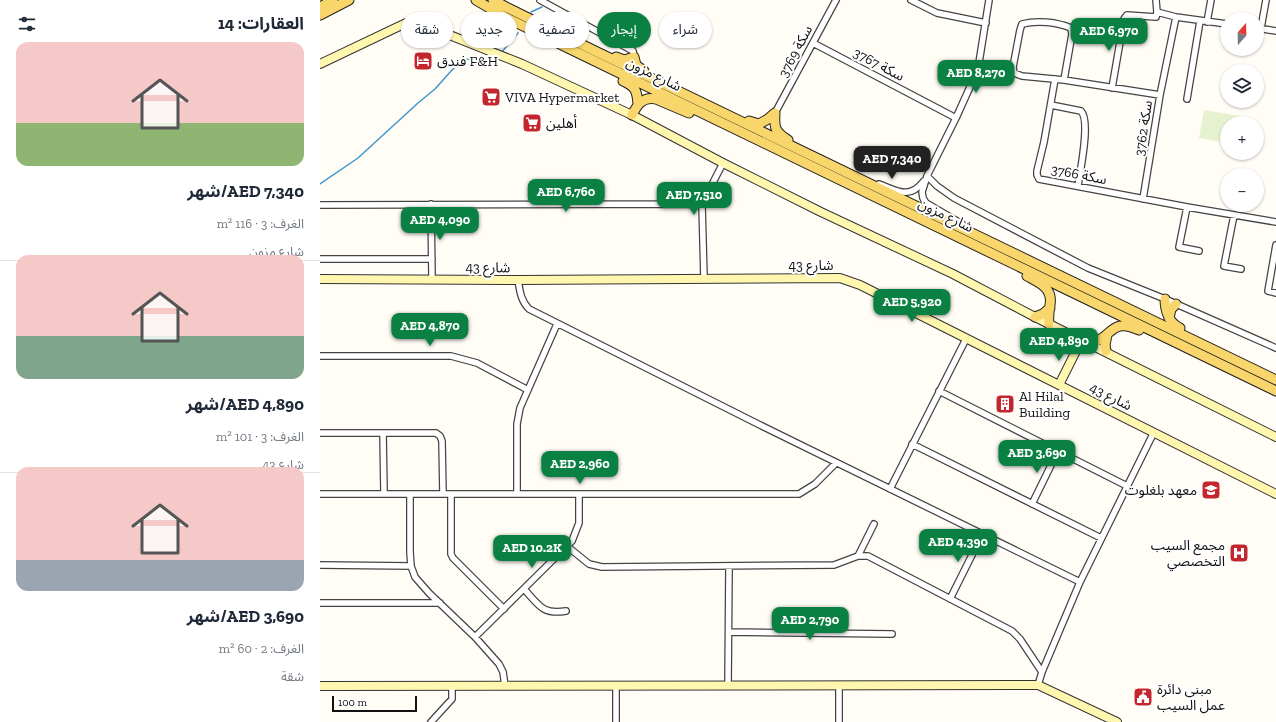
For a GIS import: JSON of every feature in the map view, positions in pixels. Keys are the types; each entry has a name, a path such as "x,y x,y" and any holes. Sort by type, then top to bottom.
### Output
{"main road":[{"path":"320,7 333,0"},
{"path":"320,15 349,0"},
{"name":"شارع مزون","path":"476,0 525,26"},
{"name":"شارع مزون","path":"493,0 591,49 1276,380"},
{"path":"568,48 575,56 585,62 633,86 636,92 638,104"},
{"name":"شارع مزون","path":"568,48 1276,391"},
{"path":"591,49 602,51 624,60 634,57 636,65 640,68 695,98 759,124 775,113"},
{"path":"632,115 638,104 648,98 656,99 719,125 728,125"},
{"path":"775,113 774,124 781,135 820,160"},
{"path":"973,244 982,253 1044,286 1050,294 1049,324"},
{"path":"1165,299 1166,309 1174,326 1206,340 1222,353"},
{"path":"1169,318 1171,309 1176,304"},
{"path":"1035,317 1043,314 1050,308"},
{"path":"1089,343 1099,341 1117,327 1129,326 1174,346 1193,350"},
{"path":"1106,352 1105,345 1107,335"}],"street":[{"path":"540,0 633,51 634,57"},
{"name":"سكة 3769","path":"775,113 836,0"},
{"path":"911,0 937,13 986,23"},
{"path":"975,234 963,224 926,203 922,192 978,69 990,0"},
{"path":"1112,88 1124,19 1127,15 1156,17 1156,0"},
{"path":"1207,22 1211,0"},
{"path":"1263,12 1266,0"},
{"path":"1157,12 1176,17 1220,23"},
{"name":"سكة 3762","path":"1144,199 1160,95 1176,17"},
{"path":"1188,99 1200,21"},
{"path":"1064,80 1072,34 1071,28 1064,25 1033,22 1022,24 1014,59 1014,73 1022,76 1064,80 1160,95"},
{"path":"320,64 406,23 422,24 522,64 632,115 821,212 953,274 1035,317 1276,436"},
{"path":"1264,29 1276,31"},
{"name":"سكة 3767","path":"813,43 956,118"},
{"name":"سكة 3766","path":"1055,79 1037,175 1040,179 1144,199"},
{"path":"1051,105 1081,111 1084,116 1085,133 1078,186"},
{"path":"704,278 702,204 723,163"},
{"path":"858,178 908,193 917,189 928,176"},
{"path":"928,176 937,186 954,198 1088,268 1165,299 1276,348"},
{"path":"1144,199 1276,222"},
{"path":"431,204 432,279"},
{"path":"320,205 702,204"},
{"path":"1187,207 1179,247 1199,251"},
{"path":"1234,215 1224,266 1241,269"},
{"path":"1276,245 1268,291 1276,293"},
{"path":"320,259 432,259"},
{"name":"شارع 43","path":"320,279 518,280 840,278 855,283 1276,494"},
{"path":"518,280 524,304 529,309 836,463 1080,582"},
{"path":"517,494 517,424 520,408 557,324"},
{"path":"1059,385 1077,349 1076,337"},
{"path":"890,489 966,338"},
{"path":"1077,349 1089,343"},
{"path":"320,356 451,356 477,363 528,390"},
{"path":"939,391 1127,486"},
{"path":"1038,685 1042,672 1080,582 1154,432"},
{"path":"320,433 434,433 440,436 442,441 443,494"},
{"path":"383,433 384,493"},
{"path":"912,444 1102,538"},
{"path":"1032,504 1058,451"},
{"path":"320,494 800,494 815,484 836,463"},
{"path":"410,494 410,552 411,566 415,577 475,637 499,664 503,672 504,686"},
{"path":"452,494 451,554 453,558 504,609"},
{"path":"475,637 568,547 579,523 579,494"},
{"path":"858,556 874,524"},
{"path":"950,599 982,534"},
{"path":"568,547 589,564 602,567 834,565 858,556 868,556 1012,631 1020,639 1042,672"},
{"path":"320,565 411,566"},
{"path":"728,686 729,567"},
{"path":"524,589 544,610 553,613 566,611"},
{"path":"320,603 440,603"},
{"path":"729,632 892,634"},
{"path":"320,686 1038,685 1117,722"},
{"path":"616,686 616,722"},
{"path":"839,686 839,722"},
{"path":"431,722 452,700 452,687"}],"green space":[{"path":"1204,110 1240,116 1220,116 1220,142 1199,138"}],"waterway":[{"path":"531,12 542,7"},
{"path":"501,53 518,33"},
{"path":"320,184 358,158 435,89 464,59 492,61"}],"place":[{"name":"فندق F&H","path":"423,61"},
{"name":"VIVA Hypermarket","path":"491,97"},
{"name":"أهلين","path":"532,123"},
{"name":"Al Hilal Building","path":"1005,404"},
{"name":"معهد بلغلوت","path":"1211,490"},
{"name":"مجمع السيب التخصصي","path":"1239,553"},
{"name":"مبنى دائرة عمل السيب","path":"1143,697"}]}
